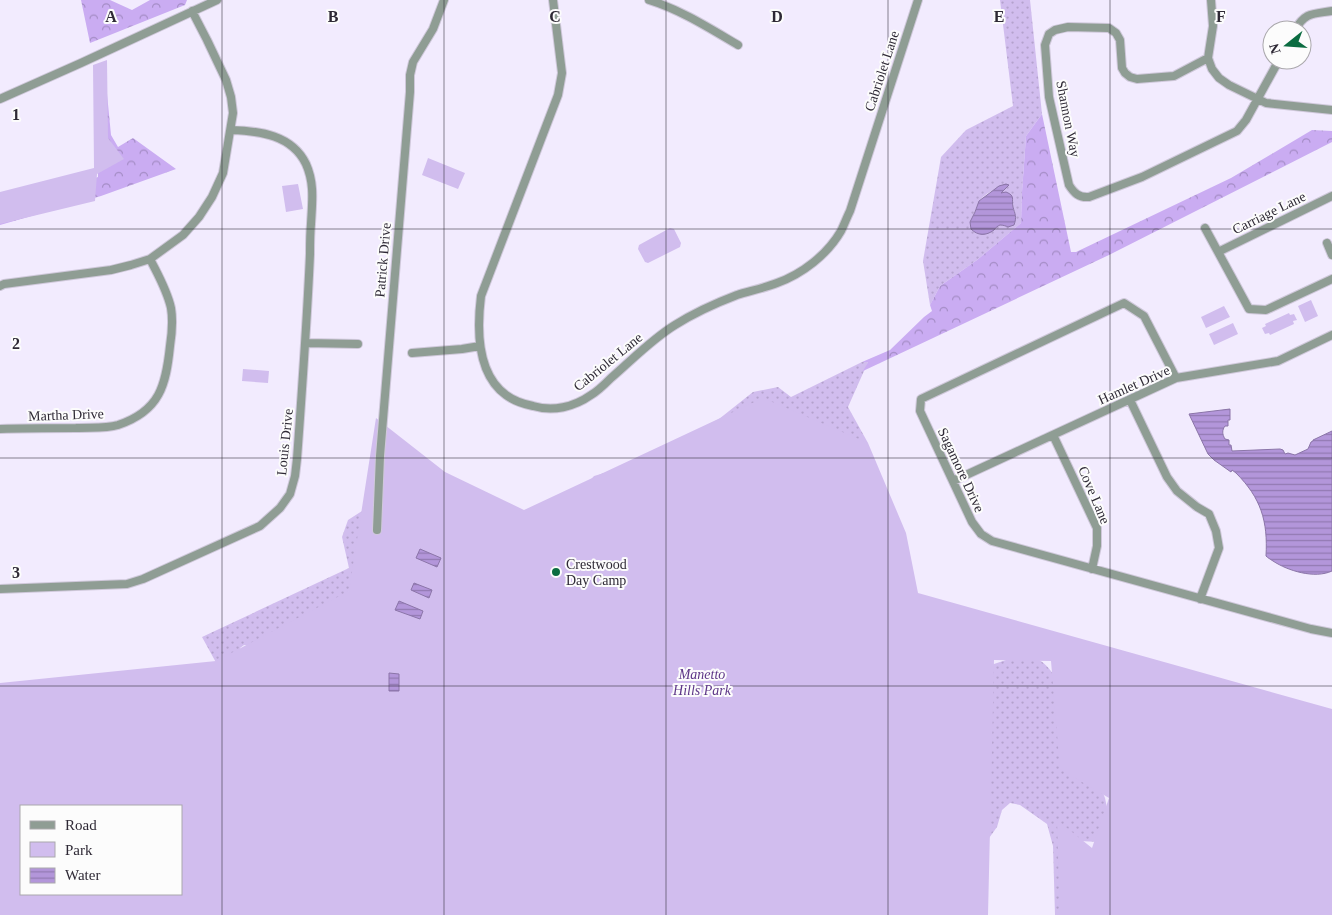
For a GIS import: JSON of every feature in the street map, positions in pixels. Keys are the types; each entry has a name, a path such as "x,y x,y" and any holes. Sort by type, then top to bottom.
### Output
{"street":[{"path":"0,99 217,0"},
{"name":"Patrick Drive","path":"377,530 380,456 410,75 413,62 433,29 444,0"},
{"name":"Cabriolet Lane","path":"553,0 562,73 558,95 481,296 479,314 480,346 485,365 493,382 505,394 519,402 538,408 556,409 575,404 592,395 675,324 735,296 776,284 812,264 827,248 840,232 850,211 918,0"},
{"path":"649,0 688,16 738,45"},
{"path":"1211,0 1213,26 1208,58 1212,69 1219,78 1266,103 1332,110"},
{"path":"0,286 111,270 150,259 183,235 199,217 212,197 223,173 233,113 226,80 192,11"},
{"path":"1301,20 1306,16 1332,11"},
{"name":"Shannon Way","path":"1208,58 1174,76 1130,77 1124,73 1122,68 1120,40 1116,33 1108,28 1068,27 1055,30 1049,34 1045,45 1048,97 1069,185 1074,192 1080,197 1089,197 1142,177 1233,134 1241,127 1258,99"},
{"path":"1258,99 1274,70"},
{"name":"Louis Drive","path":"0,589 127,584 260,526 280,508 290,494 295,476 306,343 313,197 311,178 306,164 296,150 284,142 270,134 252,130 231,130"},
{"name":"Carriage Lane","path":"1218,252 1332,196"},
{"path":"1205,228 1248,309 1266,310 1332,279"},
{"path":"1327,243 1332,255"},
{"name":"Martha Drive","path":"0,429 117,425 135,417 151,406 161,392 167,371 172,326 171,309 166,292 150,259"},
{"name":"Sagamore Drive","path":"1176,378 1144,316 1124,303 921,399 920,412 972,522 981,534 992,541 1310,630 1332,633"},
{"name":"Hamlet Drive","path":"953,481 1176,378 1278,361 1332,335"},
{"path":"306,343 358,344"},
{"path":"412,354 480,346"},
{"path":"1130,400 1167,477 1177,491 1197,507 1210,514 1216,531 1219,548 1200,599"},
{"name":"Cove Lane","path":"1052,435 1097,528 1092,569"}],"green space":[{"path":"81,0 110,0 132,10 150,0 187,0 185,5 90,43"},
{"path":"1000,0 1030,0 1042,114 1026,136 1021,223 977,260 940,286 930,305 923,261 941,157 966,130 1013,106","holes":["1008,185 1001,194 1013,199 1012,204 1015,212 1002,225 970,223 979,201 993,190"]},
{"path":"107,60 108,138 124,159 97,174 95,201 0,224 0,192 94,168 93,65"},
{"path":"104,63 111,135 118,147 133,138 176,169 101,196 0,225 0,195 80,184 98,177 97,68"},
{"path":"1042,114 1071,252 1076,252 1231,178 1312,130 1332,131 1332,142 1109,255 863,371 868,362 862,362 890,350 932,311 930,305 940,286 977,260 1021,223 1026,136"},
{"path":"428,158 465,173 458,189 422,175"},
{"path":"298,184 303,209 286,212 282,186"},
{"path":"670,228 674,229 681,243 680,247 648,263 645,262 638,249 639,245"},
{"path":"1311,300 1318,316 1305,322 1298,306"},
{"path":"1224,306 1230,317 1206,328 1201,317"},
{"path":"1289,313 1290,315 1294,314 1297,320 1293,321 1294,324 1270,335 1269,333 1265,334 1262,328 1266,326 1265,324"},
{"path":"1233,323 1238,334 1214,345 1209,334"},
{"path":"862,362 868,362 848,407 868,443 573,500 594,476 628,466 719,419 753,392 778,387 791,397"},
{"path":"243,369 269,371 268,383 242,381"},
{"name":"Manetto Hills Park","path":"763,398 868,443 906,533 918,593 1332,709 1332,915 1060,915 1057,820 1092,848 1109,798 1060,769 1051,661 994,660 988,915 0,915 0,683 216,661 349,591 376,418 445,472 524,510"},
{"path":"362,511 356,575 350,591 253,646 244,645 240,648 239,664 230,688 202,637 349,568 342,537 348,520"},
{"path":"1015,657 1034,658 1046,665 1055,676 1105,798 1109,818 1098,842 1080,841 1064,915 1055,915 1053,846 1047,824 1020,805 1010,803 1002,810 997,827 984,845 991,665"}],"water":[{"path":"1009,185 1001,193 1006,192 1012,196 1016,218 1014,225 1008,227 999,225 991,232 985,234 979,234 971,229 970,222 979,201 999,186"},
{"path":"1230,409 1230,420 1228,420 1228,426 1225,426 1223,429 1223,435 1225,439 1229,440 1232,451 1280,449 1285,454 1295,455 1308,449 1313,440 1332,431 1332,571 1318,574 1302,573 1279,565 1266,556 1266,532 1257,501 1245,482 1236,473 1232,470 1231,472 1208,454 1189,414"},
{"path":"420,549 441,558 437,567 416,558"},
{"path":"414,583 432,590 429,598 411,590"},
{"path":"399,601 423,611 420,619 395,610"},
{"path":"389,673 399,674 399,691 389,691"}],"place":[{"name":"Crestwood Day Camp","path":"556,572"}]}
